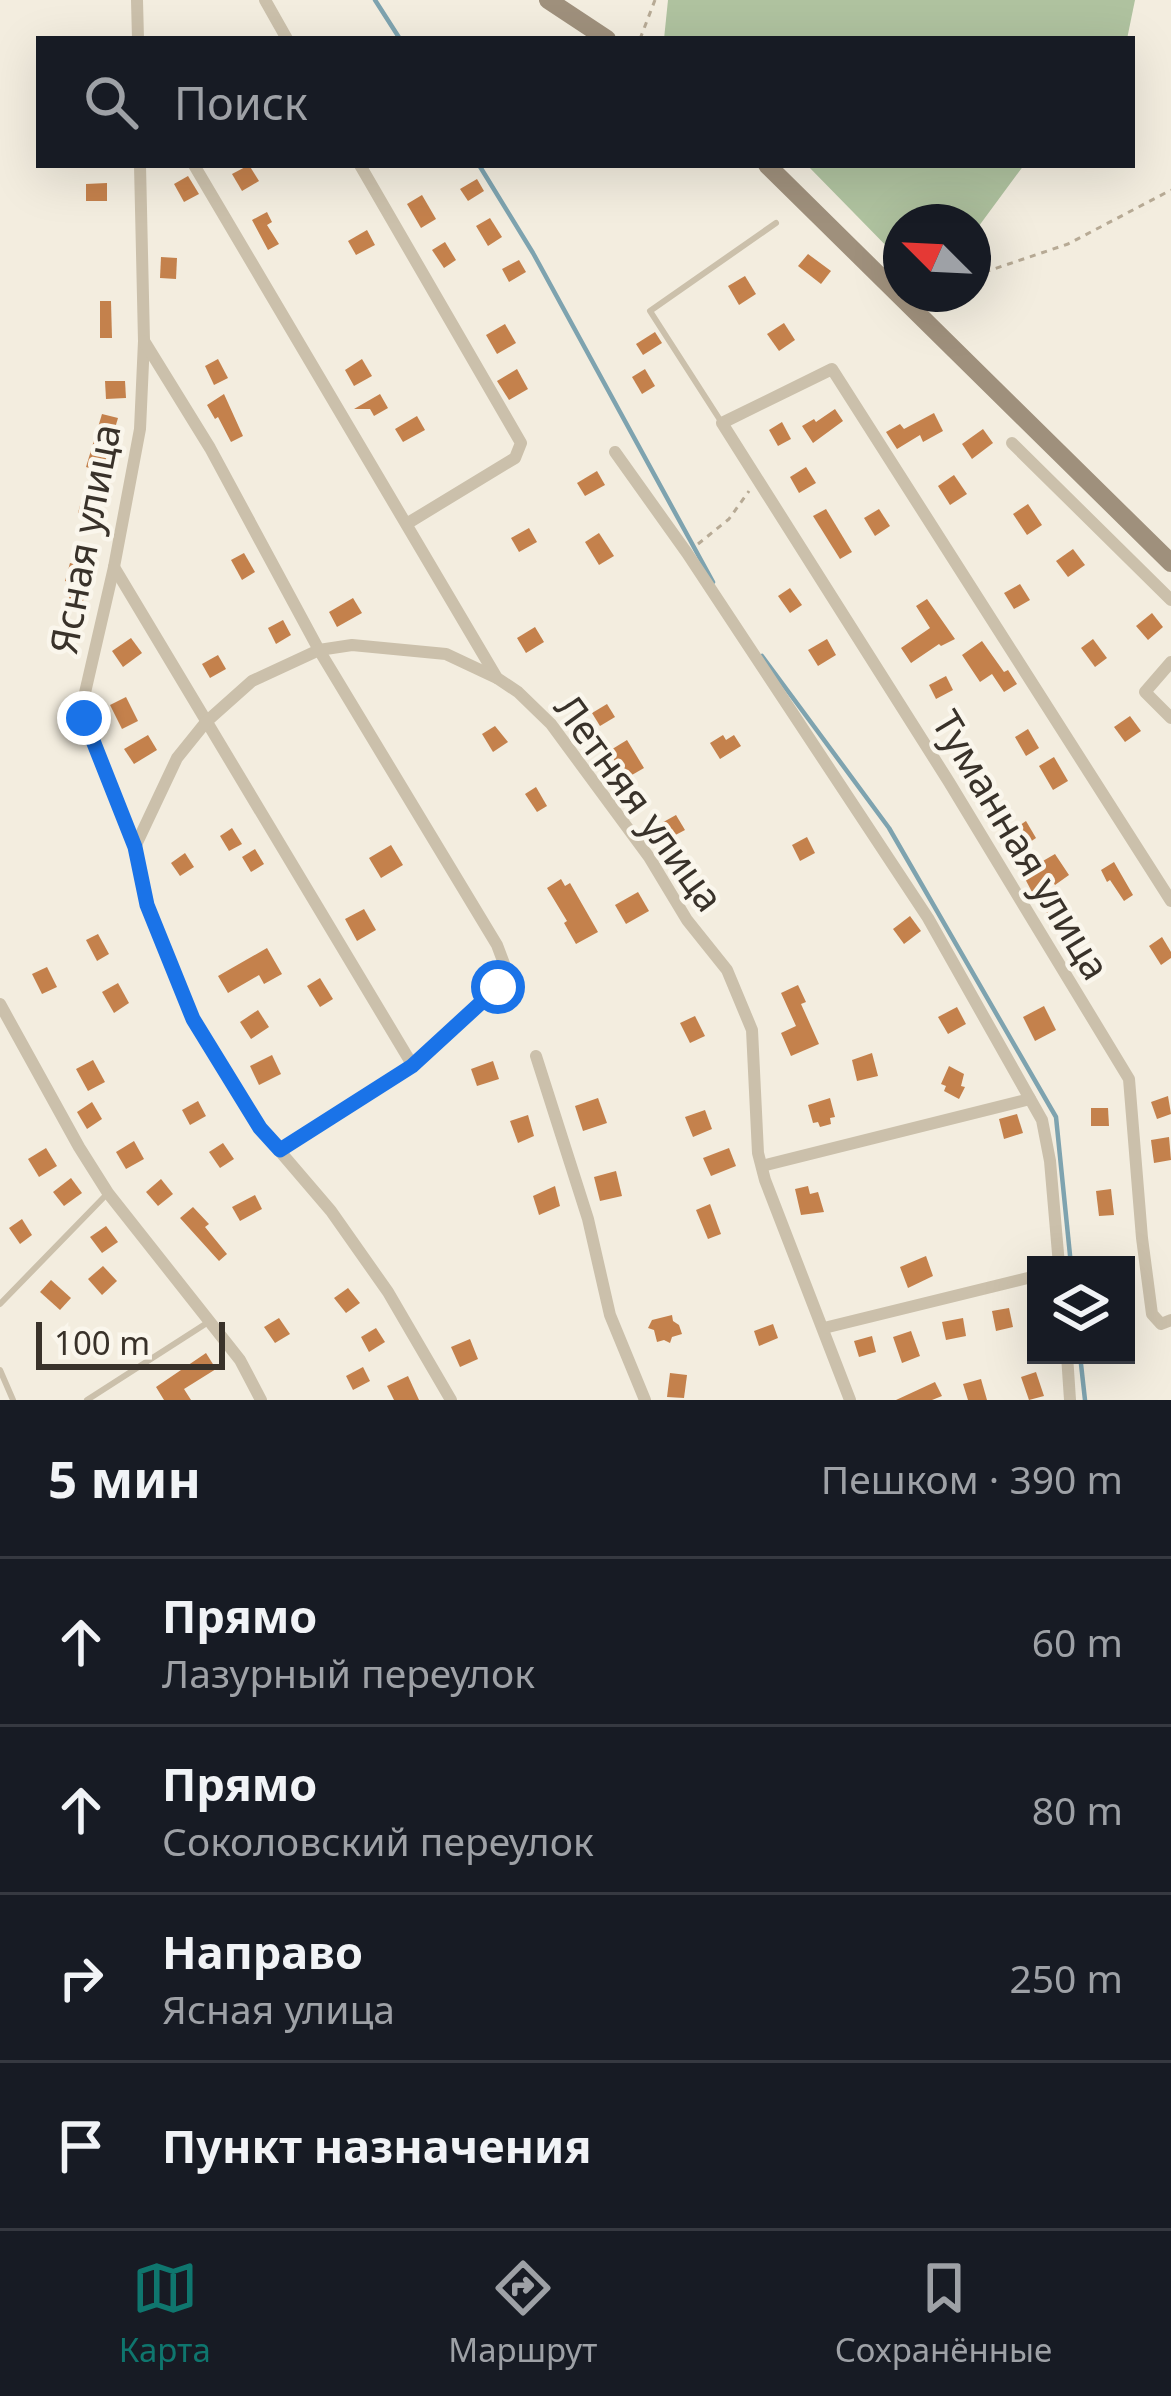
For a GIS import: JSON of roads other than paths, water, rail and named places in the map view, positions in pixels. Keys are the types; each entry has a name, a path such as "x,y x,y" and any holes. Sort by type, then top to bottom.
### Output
{"main road":[{"path":"548,0 602,36"},
{"path":"770,168 1171,563"}],"street":[{"path":"137,0 138,36"},
{"path":"265,0 285,36"},
{"name":"Ясная улица","path":"140,168 144,341 140,429 84,697 84,718 135,847 147,905 193,1019 260,1128 331,1211 388,1292 451,1400"},
{"name":"Летняя улица","path":"196,168 497,678 551,724 727,970 752,1030 761,1166 850,1400"},
{"path":"362,168 521,443 515,458 408,523"},
{"path":"144,341 210,448 319,650 497,945 506,969 498,987 412,1066 280,1150"},
{"path":"722,423 832,369 1171,901"},
{"name":"Туманная улица","path":"722,423 949,782 1129,1079 1152,1314 1161,1324 1171,1320"},
{"path":"1012,442 1171,600"},
{"path":"615,452 928,918 1042,1120 1058,1256"},
{"path":"114,567 412,1066"},
{"path":"135,847 177,758 206,722 252,681 319,650 352,645 446,654 497,678"},
{"path":"1171,662 1145,692 1171,718"},
{"path":"0,1004 108,1193 240,1360 261,1400"},
{"path":"536,1056 588,1219 610,1315 645,1400"},
{"path":"761,1166 1030,1099"},
{"path":"824,1328 1027,1278"},
{"path":"1067,1364 1070,1400"}],"lane":[{"path":"722,423 650,311 776,223"},
{"path":"0,1304 108,1193"},
{"path":"87,1400 209,1321"},
{"path":"0,1370 13,1400"}],"waterway":[{"path":"375,0 398,36"},
{"path":"481,168 533,253 713,582"},
{"path":"762,656 889,828 1056,1117 1070,1256"},
{"path":"1081,1364 1085,1400"}]}
